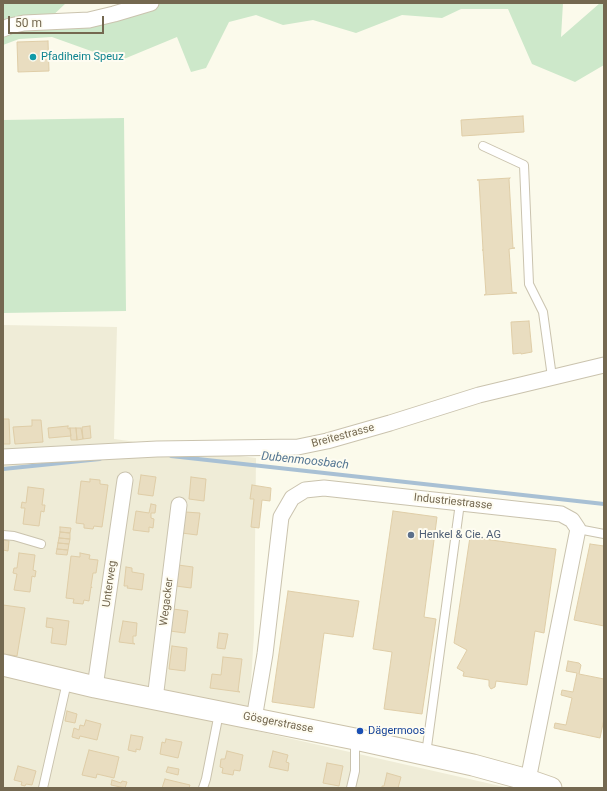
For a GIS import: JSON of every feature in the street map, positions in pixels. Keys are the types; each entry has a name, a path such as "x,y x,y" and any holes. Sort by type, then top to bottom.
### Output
{"main road":[{"name":"Gösgerstrasse","path":"3,664 95,687 426,754 473,765 551,788"}],"street":[{"path":"3,29 24,23 89,20 151,3"},
{"name":"Breitestrasse","path":"3,457 157,449 298,448 369,429 479,395 604,366"},
{"name":"Unterweg","path":"95,687 125,480"},
{"name":"Industriestrasse","path":"254,719 265,654 281,517 292,498 305,490 324,488 561,514 572,520 578,529"},
{"name":"Wegacker","path":"155,699 179,505"},
{"path":"528,780 578,529"}],"lane":[{"path":"482,146 524,165 529,284 543,312 552,377"},
{"path":"426,754 460,503"},
{"path":"578,529 604,534"},
{"path":"3,535 14,536 41,544"},
{"path":"42,788 67,680"},
{"path":"203,788 219,712"},
{"path":"351,788 355,771 355,739"}],"shaded area":[{"path":"3,325 117,327 114,439 256,458 254,634 248,729 509,788 3,788"}],"green space":[{"path":"3,3 66,3 47,21 151,3 563,3 561,37 600,3 604,3 604,65 575,82 532,64 508,9 461,9 442,18 402,15 356,33 313,20 283,25 256,15 229,22 206,68 191,72 177,37 119,61 52,37 19,39 3,45"},
{"path":"124,118 126,311 3,313 3,120"}],"building":[{"name":"Pfadiheim Speuz","path":"48,41 49,71 18,72 17,42"},
{"path":"523,116 524,132 462,136 461,120"},
{"path":"510,178 513,248 515,248 509,249 512,292 517,293 484,295 486,294 479,180 477,180"},
{"path":"529,321 532,352 513,354 511,322"},
{"path":"3,419 9,419 10,444 3,444"},
{"path":"32,420 41,420 43,442 15,444 13,427 32,426"},
{"path":"68,426 68,429 70,428 71,436 49,438 48,428"},
{"path":"90,426 91,438 83,439 82,427"},
{"path":"70,428 76,428 77,440 71,440"},
{"path":"76,428 81,428 83,439 77,440"},
{"path":"141,475 156,477 153,496 138,494"},
{"path":"191,477 206,479 204,501 189,499"},
{"path":"90,479 100,480 100,484 108,485 102,527 94,526 93,529 84,528 84,524 76,523 81,481 90,482"},
{"path":"252,485 271,488 270,501 262,500 259,528 251,527 254,499 250,499"},
{"path":"28,487 44,489 42,505 45,505 44,512 41,511 39,526 23,524 25,508 21,508 22,502 26,503"},
{"path":"151,504 156,505 155,513 151,513 151,518 154,519 153,528 149,527 149,532 133,530 136,511 149,513"},
{"path":"393,511 437,517 424,617 436,619 422,714 384,709 392,652 373,649"},
{"path":"185,512 200,513 197,535 182,533"},
{"path":"60,527 71,528 70,533 60,532"},
{"path":"60,532 70,533 70,539 59,538"},
{"path":"470,537 556,549 544,633 535,631 527,685 496,681 495,687 491,689 489,686 489,680 463,676 464,672 457,668 467,650 454,643"},
{"path":"59,538 70,539 69,544 58,543"},
{"path":"3,540 9,541 8,551 3,550"},
{"path":"58,543 69,544 68,550 57,549"},
{"path":"590,544 604,546 604,626 574,620"},
{"path":"57,549 68,550 67,555 56,554"},
{"path":"19,553 35,555 33,570 36,571 35,577 32,576 30,592 14,590 17,574 13,573 14,568 17,568"},
{"path":"80,553 90,555 89,559 98,560 96,573 93,573 89,601 84,600 83,604 73,603 74,599 66,598 71,556 80,557"},
{"path":"178,565 193,567 191,588 176,586"},
{"path":"126,567 132,568 132,572 144,574 142,590 127,588 128,586 124,586"},
{"path":"288,591 359,601 353,637 324,633 314,708 272,702"},
{"path":"3,605 25,608 17,656 3,654"},
{"path":"173,609 188,611 185,633 170,631"},
{"path":"47,618 69,621 66,645 51,643 53,628 46,627"},
{"path":"123,621 137,623 136,636 133,636 133,643 135,644 119,642"},
{"path":"219,633 228,634 225,649 217,648"},
{"path":"172,646 187,648 185,671 169,669"},
{"path":"223,657 242,659 238,691 240,692 210,688 212,674 221,675"},
{"path":"568,661 579,663 581,665 579,674 604,679 604,719 600,738 554,728 555,723 566,725 572,698 561,695 562,690 573,692 577,673 566,671"},
{"path":"67,711 77,714 75,723 65,721"},
{"path":"86,720 101,724 97,740 80,736 79,739 72,737 74,728 79,730 80,725 84,726"},
{"path":"131,735 143,737 140,750 136,749 136,752 128,750"},
{"path":"166,739 182,742 178,758 160,754 162,742 165,743"},
{"path":"89,750 119,757 114,778 97,774 96,778 82,775"},
{"path":"227,751 243,755 240,771 234,770 233,775 222,773 223,768 220,767 221,759 225,759"},
{"path":"273,751 288,755 286,762 289,763 288,771 269,767"},
{"path":"327,763 343,766 339,786 323,783"},
{"path":"18,766 36,771 32,785 21,785 22,782 14,780"},
{"path":"168,767 179,769 178,775 166,772"},
{"path":"387,773 401,777 398,788 382,788 382,786 384,786"},
{"path":"165,779 190,785 189,788 162,788"},
{"path":"112,780 121,783 122,781 127,782 125,788 111,785"}],"waterway":[{"name":"Dubenmoosbach","path":"171,456 604,504"},
{"name":"Dubenmoosbach","path":"3,469 100,459"}],"place":[{"name":"Pfadiheim Speuz","path":"33,57"},
{"name":"Henkel & Cie. AG","path":"411,535"},
{"name":"Dägermoos","path":"360,731"}]}
